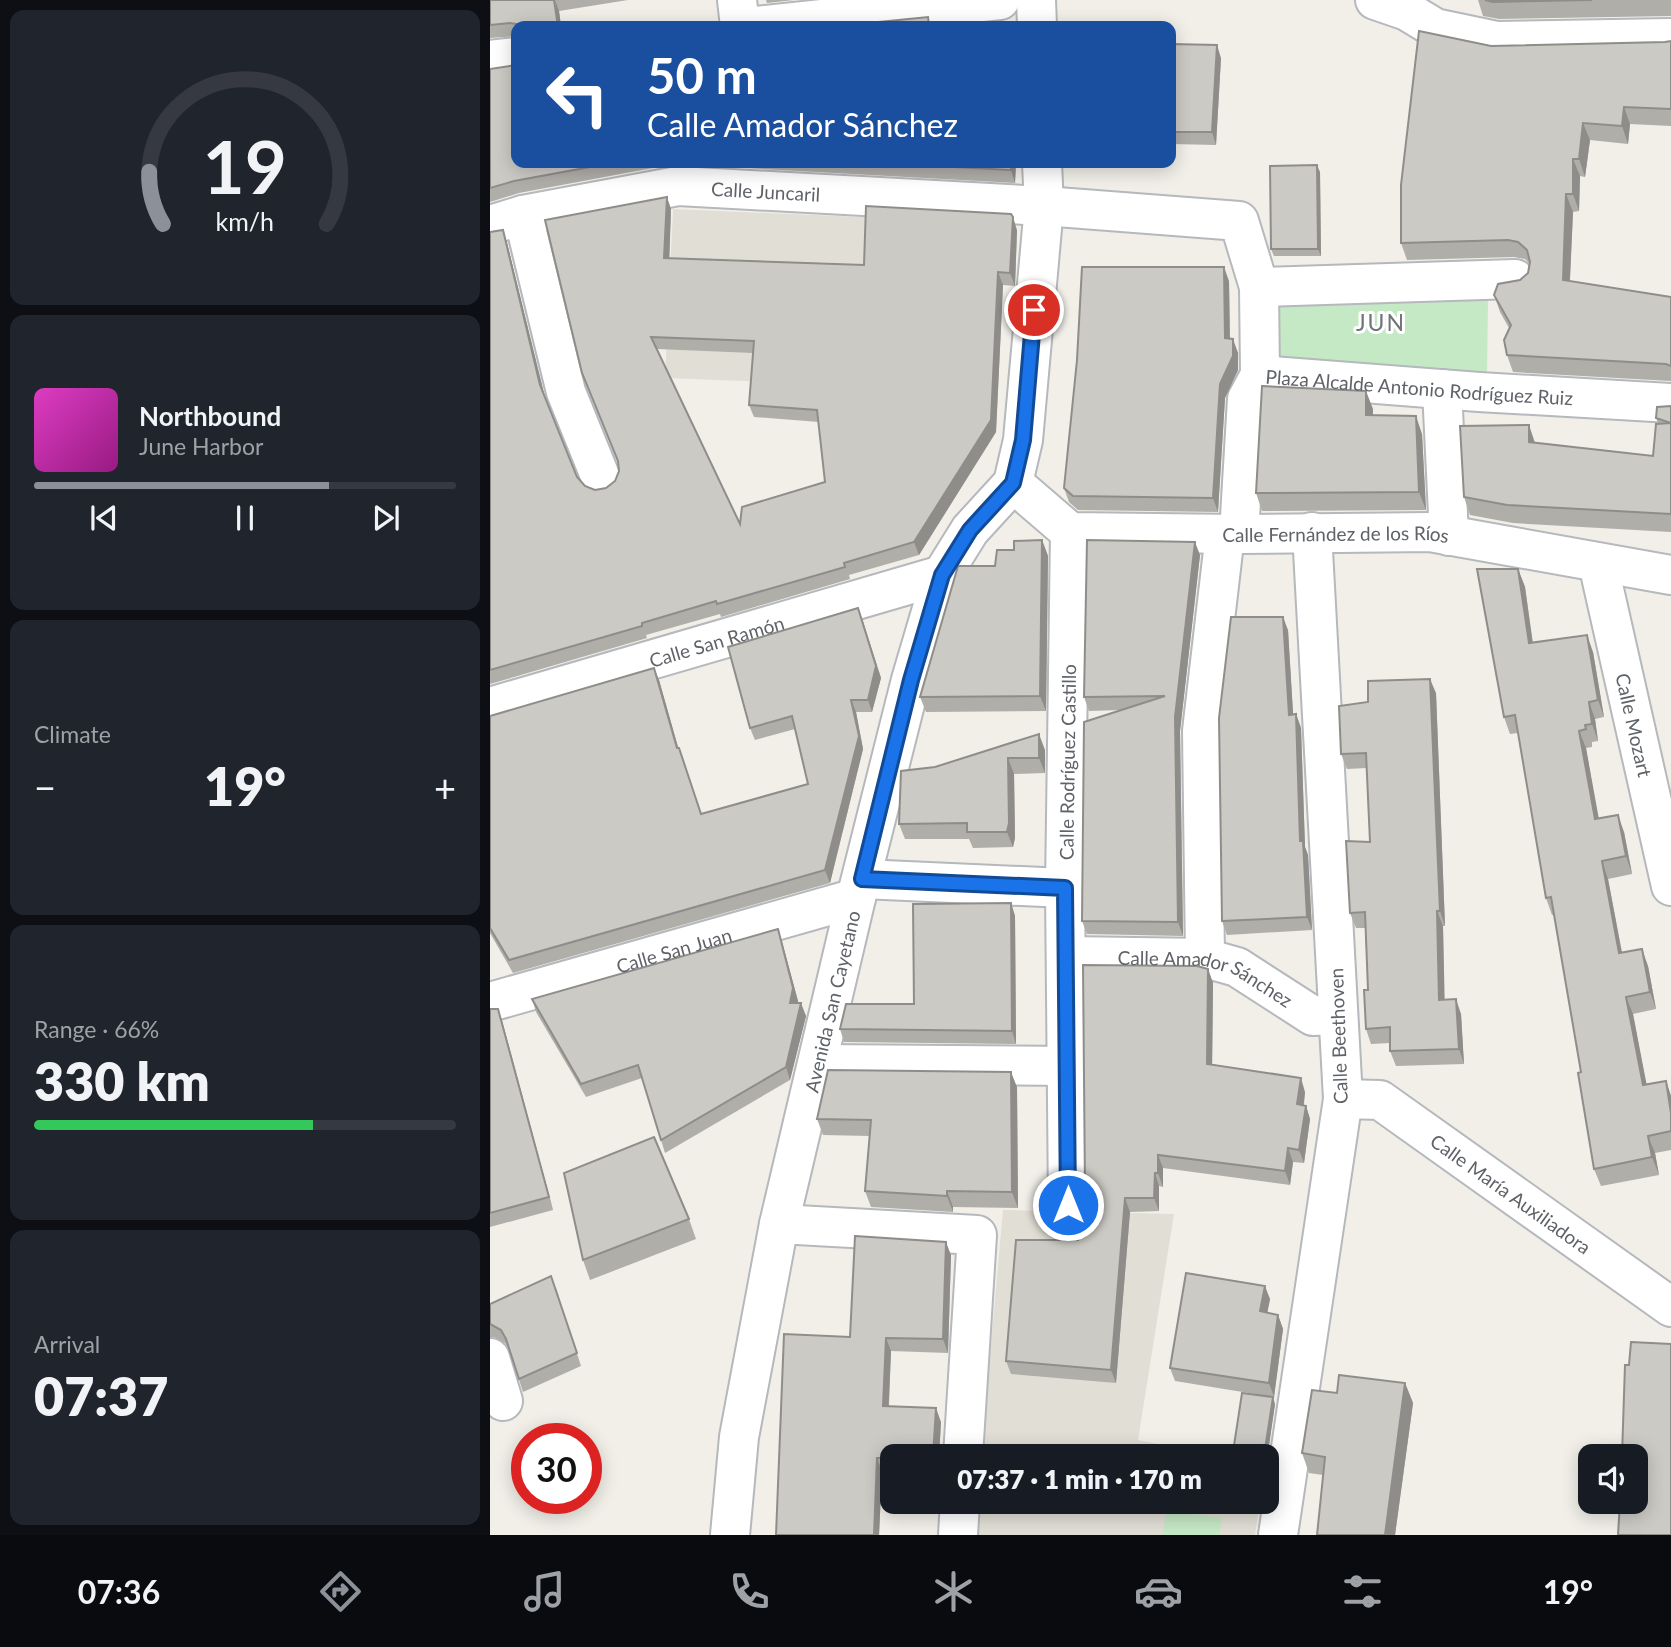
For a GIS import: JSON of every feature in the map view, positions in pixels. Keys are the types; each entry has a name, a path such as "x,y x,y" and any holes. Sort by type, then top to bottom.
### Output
{"street":[{"path":"737,0 739,21"},
{"path":"803,21 1000,0"},
{"path":"1036,0 1037,21"},
{"path":"1398,4 1435,28 1497,41 1671,38"},
{"path":"490,60 511,58"},
{"name":"Avenida San Cayetano","path":"730,1535 739,1437 779,1224 911,680 942,575 970,530 1013,483 1023,440 1044,206 1042,168"},
{"name":"Calle Juncaril","path":"506,220 678,186 1044,206 1239,221 1259,286"},
{"path":"506,220 566,392 602,481"},
{"path":"1259,286 1515,279"},
{"name":"Plaza Alcalde Antonio Rodríguez Ruiz","path":"1259,286 1260,375 1671,403"},
{"path":"1205,958 1202,730 1232,534 1247,399 1260,375"},
{"path":"1442,389 1449,536"},
{"path":"1013,483 1070,532"},
{"name":"Calle Fernández de los Ríos","path":"1070,532 1430,532 1671,575"},
{"name":"Calle Rodríguez Castillo","path":"1068,1205 1065,888 1070,532"},
{"name":"Calle Beethoven","path":"1278,1535 1343,1098 1311,532"},
{"name":"Calle Mozart","path":"1598,563 1671,887"},
{"name":"Calle San Ramón","path":"490,707 942,575"},
{"path":"859,888 1065,888"},
{"name":"Calle San Juan","path":"490,1002 859,888"},
{"name":"Calle Amador Sánchez","path":"1066,956 1205,958 1237,967 1313,1016 1338,1015"},
{"path":"818,1065 1067,1066"},
{"name":"Calle María Auxiliadora","path":"1343,1098 1380,1100 1671,1307"},
{"path":"779,1224 977,1235 964,1444"},
{"path":"490,1358 503,1401"},
{"path":"958,1535 959,1514"}],"shaded area":[{"path":"673,209 907,219 899,387 665,378"},
{"path":"1003,1210 1174,1214 1138,1440 1158,1444 982,1444"},
{"path":"976,1514 1258,1514 1255,1535 974,1535"}],"green space":[{"path":"1271,294 1488,295 1487,375 1270,373"},
{"path":"1166,1514 1222,1518 1219,1535 1163,1535"}],"building":[{"path":"490,0 554,0 557,21 511,21 511,23 490,25"},
{"path":"1485,0 1592,0 1493,2"},
{"path":"928,17 928,21 888,21"},
{"path":"1419,31 1491,46 1671,41 1671,109 1624,107 1622,126 1583,123 1579,159 1573,159 1573,194 1566,194 1563,280 1671,297 1671,366 1507,355 1504,340 1511,325 1494,295 1498,284 1520,280 1528,273 1530,262 1527,250 1518,242 1508,240 1401,243 1401,185"},
{"path":"1176,44 1217,45 1212,132 1176,132"},
{"path":"511,66 511,168 585,168 490,188 490,69"},
{"path":"1317,165 1318,249 1271,249 1270,166"},
{"path":"972,168 1011,168 1011,170"},
{"path":"667,197 664,258 864,265 866,206 1011,214 1010,273 998,272 991,420 914,542 844,563 845,567 717,604 716,601 642,623 642,626 490,670 490,232 503,230 540,385 577,477 585,486 595,490 606,488 615,481 619,471 618,461 582,373 545,220","holes":["651,337 754,341 749,405 817,410 825,482 742,507 740,524"]},
{"path":"1082,267 1224,267 1225,338 1233,339 1233,356 1220,384 1213,498 1073,496 1064,488 1077,360"},
{"path":"1262,386 1366,391 1366,415 1416,416 1419,492 1256,493"},
{"path":"1671,406 1671,423 1656,418 1657,407"},
{"path":"1671,423 1671,514 1507,505 1464,497 1460,426 1529,425 1529,442 1653,456 1656,424"},
{"path":"1042,540 1040,696 920,697 958,566 995,566 997,550 1014,550 1014,541"},
{"path":"1087,540 1195,542 1175,717 1178,922 1082,921 1084,722 1165,696 1084,697"},
{"path":"1477,569 1518,569 1529,643 1587,635 1598,700 1589,702 1592,724 1585,725 1586,729 1579,731 1595,819 1618,815 1626,856 1602,861 1619,953 1642,949 1650,992 1626,997 1643,1085 1666,1081 1671,1113 1671,1131 1648,1136 1652,1157 1594,1169 1578,1073 1581,1072 1551,897 1546,898 1515,715 1504,717"},
{"path":"858,608 876,666 868,700 851,700 859,736 825,870 509,960 490,928 490,716 654,668 677,748 701,814 808,784 792,716 750,728 728,647"},
{"path":"1231,617 1283,617 1289,715 1296,714 1300,841 1303,841 1307,917 1222,921 1219,718"},
{"path":"1430,679 1440,911 1437,911 1439,1000 1456,999 1459,1049 1390,1051 1390,1027 1366,1029 1364,990 1368,990 1365,912 1350,913 1346,841 1370,842 1366,753 1341,754 1339,706 1368,702 1368,681"},
{"path":"1039,734 1039,758 1008,758 1007,832 967,832 967,823 899,824 901,771 935,767"},
{"path":"1011,903 1012,1031 840,1029 846,1004 914,1004 913,904"},
{"path":"778,929 793,988 790,1003 801,1003 786,1067 661,1140 638,1065 581,1084 532,999"},
{"path":"1083,965 1197,966 1208,969 1207,1064 1301,1078 1297,1104 1306,1106 1299,1150 1288,1148 1285,1171 1158,1155 1154,1198 1125,1198 1111,1370 1006,1361 1016,1240 1078,1240 1078,1207 1085,1191"},
{"path":"490,1009 498,1009 549,1197 490,1213"},
{"path":"828,1070 1011,1072 1012,1192 947,1191 947,1196 865,1191 871,1120 817,1119"},
{"path":"654,1137 689,1219 583,1260 564,1173"},
{"path":"855,1236 946,1242 943,1339 886,1338 883,1406 936,1408 934,1444 880,1444 874,1535 776,1535 784,1334 850,1337"},
{"path":"1186,1273 1265,1286 1260,1311 1278,1315 1269,1383 1170,1368"},
{"path":"551,1276 577,1353 519,1379 506,1339 501,1330 490,1324 490,1304"},
{"path":"1631,1342 1671,1344 1671,1535 1618,1535 1619,1514 1648,1514 1648,1444 1622,1444 1625,1365 1629,1365"},
{"path":"1339,1375 1405,1383 1385,1535 1317,1535 1325,1457 1302,1453 1312,1390 1337,1393"},
{"path":"1242,1393 1273,1397 1266,1444 1234,1444"}],"district":[{"name":"JUN","path":"1381,322"}],"route":[{"path":"1034,310 1023,440 1013,483 970,530 942,575 911,680 862,879 1065,888 1068,1205"}]}
